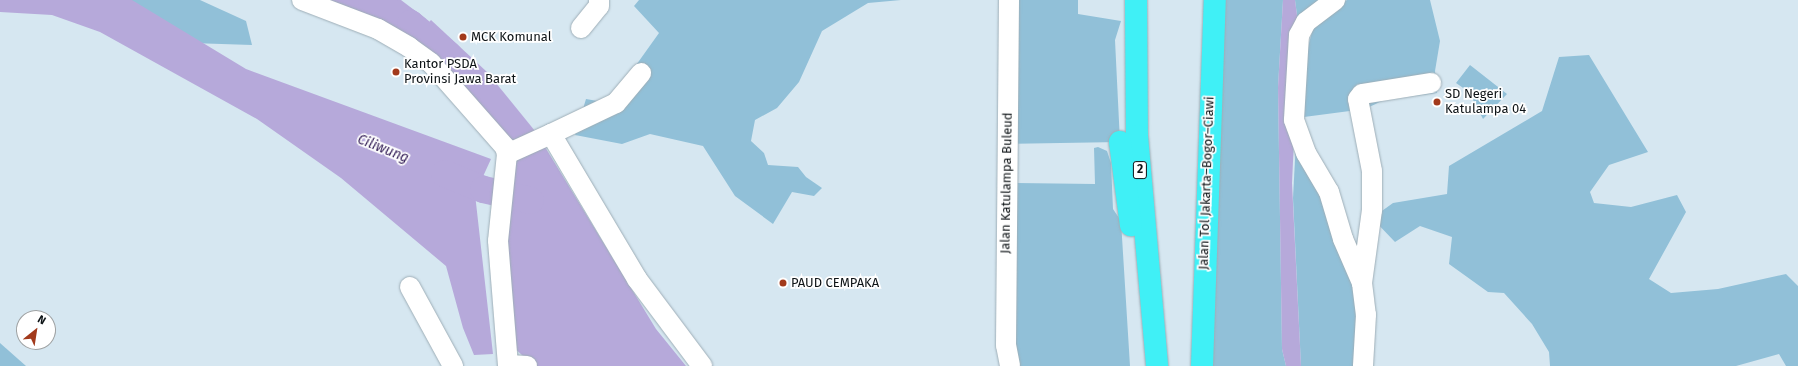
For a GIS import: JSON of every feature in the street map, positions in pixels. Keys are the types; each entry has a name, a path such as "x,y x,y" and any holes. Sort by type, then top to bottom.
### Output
{"highway":[{"name":"2","path":"1136,0 1137,136 1157,366"},
{"name":"Jalan Tol Jakarta–Bogor–Ciawi","path":"1202,366 1215,0"},
{"path":"1120,142 1134,244 1155,340"}],"street":[{"path":"302,0 378,29 410,47 431,63 491,130 510,154 498,241 512,364"},
{"path":"581,28 599,6 599,0"},
{"name":"Jalan Katulampa Buleud","path":"1009,0 1006,345 1010,366"},
{"path":"1334,0 1306,22 1299,35 1294,120 1306,152 1329,192 1343,240 1362,283"},
{"path":"510,154 616,103 641,73"},
{"path":"1363,366 1366,316 1362,283 1372,210 1372,171 1358,99 1362,94 1431,83"},
{"path":"546,136 637,279 702,366"},
{"path":"410,287 452,366"}],"shaded area":[{"path":"119,0 200,0 246,21 252,45 191,43"},
{"path":"639,0 901,0 868,3 822,31 799,82 777,108 755,120 751,141 764,153 768,165 798,167 806,177 822,188 814,196 792,192 773,224 735,196 703,146 650,134 622,144 575,135 586,99 609,103 659,33 634,6"},
{"path":"1009,0 1078,0 1078,14 1121,21 1115,40 1120,142 1008,144"},
{"path":"1215,0 1283,0 1278,87 1282,349 1286,366 1202,366"},
{"path":"1295,0 1334,0 1299,31"},
{"path":"1347,0 1430,0 1440,41 1435,71 1437,93 1384,100 1365,109 1304,117 1306,55 1314,24"},
{"path":"1589,55 1648,152 1609,165 1590,192 1594,203 1631,207 1677,195 1686,212 1649,279 1671,293 1718,289 1786,274 1798,286 1798,366 1786,366 1779,354 1736,366 1550,366 1549,352 1532,324 1504,293 1488,292 1449,264 1452,237 1420,226 1395,242 1372,218 1393,203 1447,194 1449,166 1542,111 1559,57"},
{"path":"1470,65 1507,94 1483,119 1469,92 1456,83"},
{"path":"1296,141 1355,270 1363,366 1301,366 1293,198"},
{"path":"1098,147 1107,151 1111,163 1113,209 1121,221 1130,366 1007,366 1005,183 1095,184 1094,148"},
{"path":"0,343 26,366 0,366"}],"water":[{"path":"0,0 132,0 246,69 491,159 475,194 493,354 474,355 463,328 446,266 341,178 257,119 100,32 52,15 0,12"},
{"path":"325,0 401,0 426,19 409,38"},
{"path":"1283,0 1295,0 1299,31 1292,183 1301,366 1286,366 1282,349 1278,87"},
{"path":"431,20 487,72 535,131 509,146 413,41"},
{"path":"542,142 656,329 686,366 534,366 511,345 504,199 507,159"}],"waterway":[{"path":"371,0 410,23 449,55"},
{"name":"Ciliwung","path":"444,173 483,189 530,200"}],"place":[{"name":"MCK Komunal","path":"463,37"},
{"name":"Kantor PSDA Provinsi Jawa Barat","path":"396,72"},
{"name":"SD Negeri Katulampa 04","path":"1437,102"},
{"name":"PAUD CEMPAKA","path":"783,283"}]}
